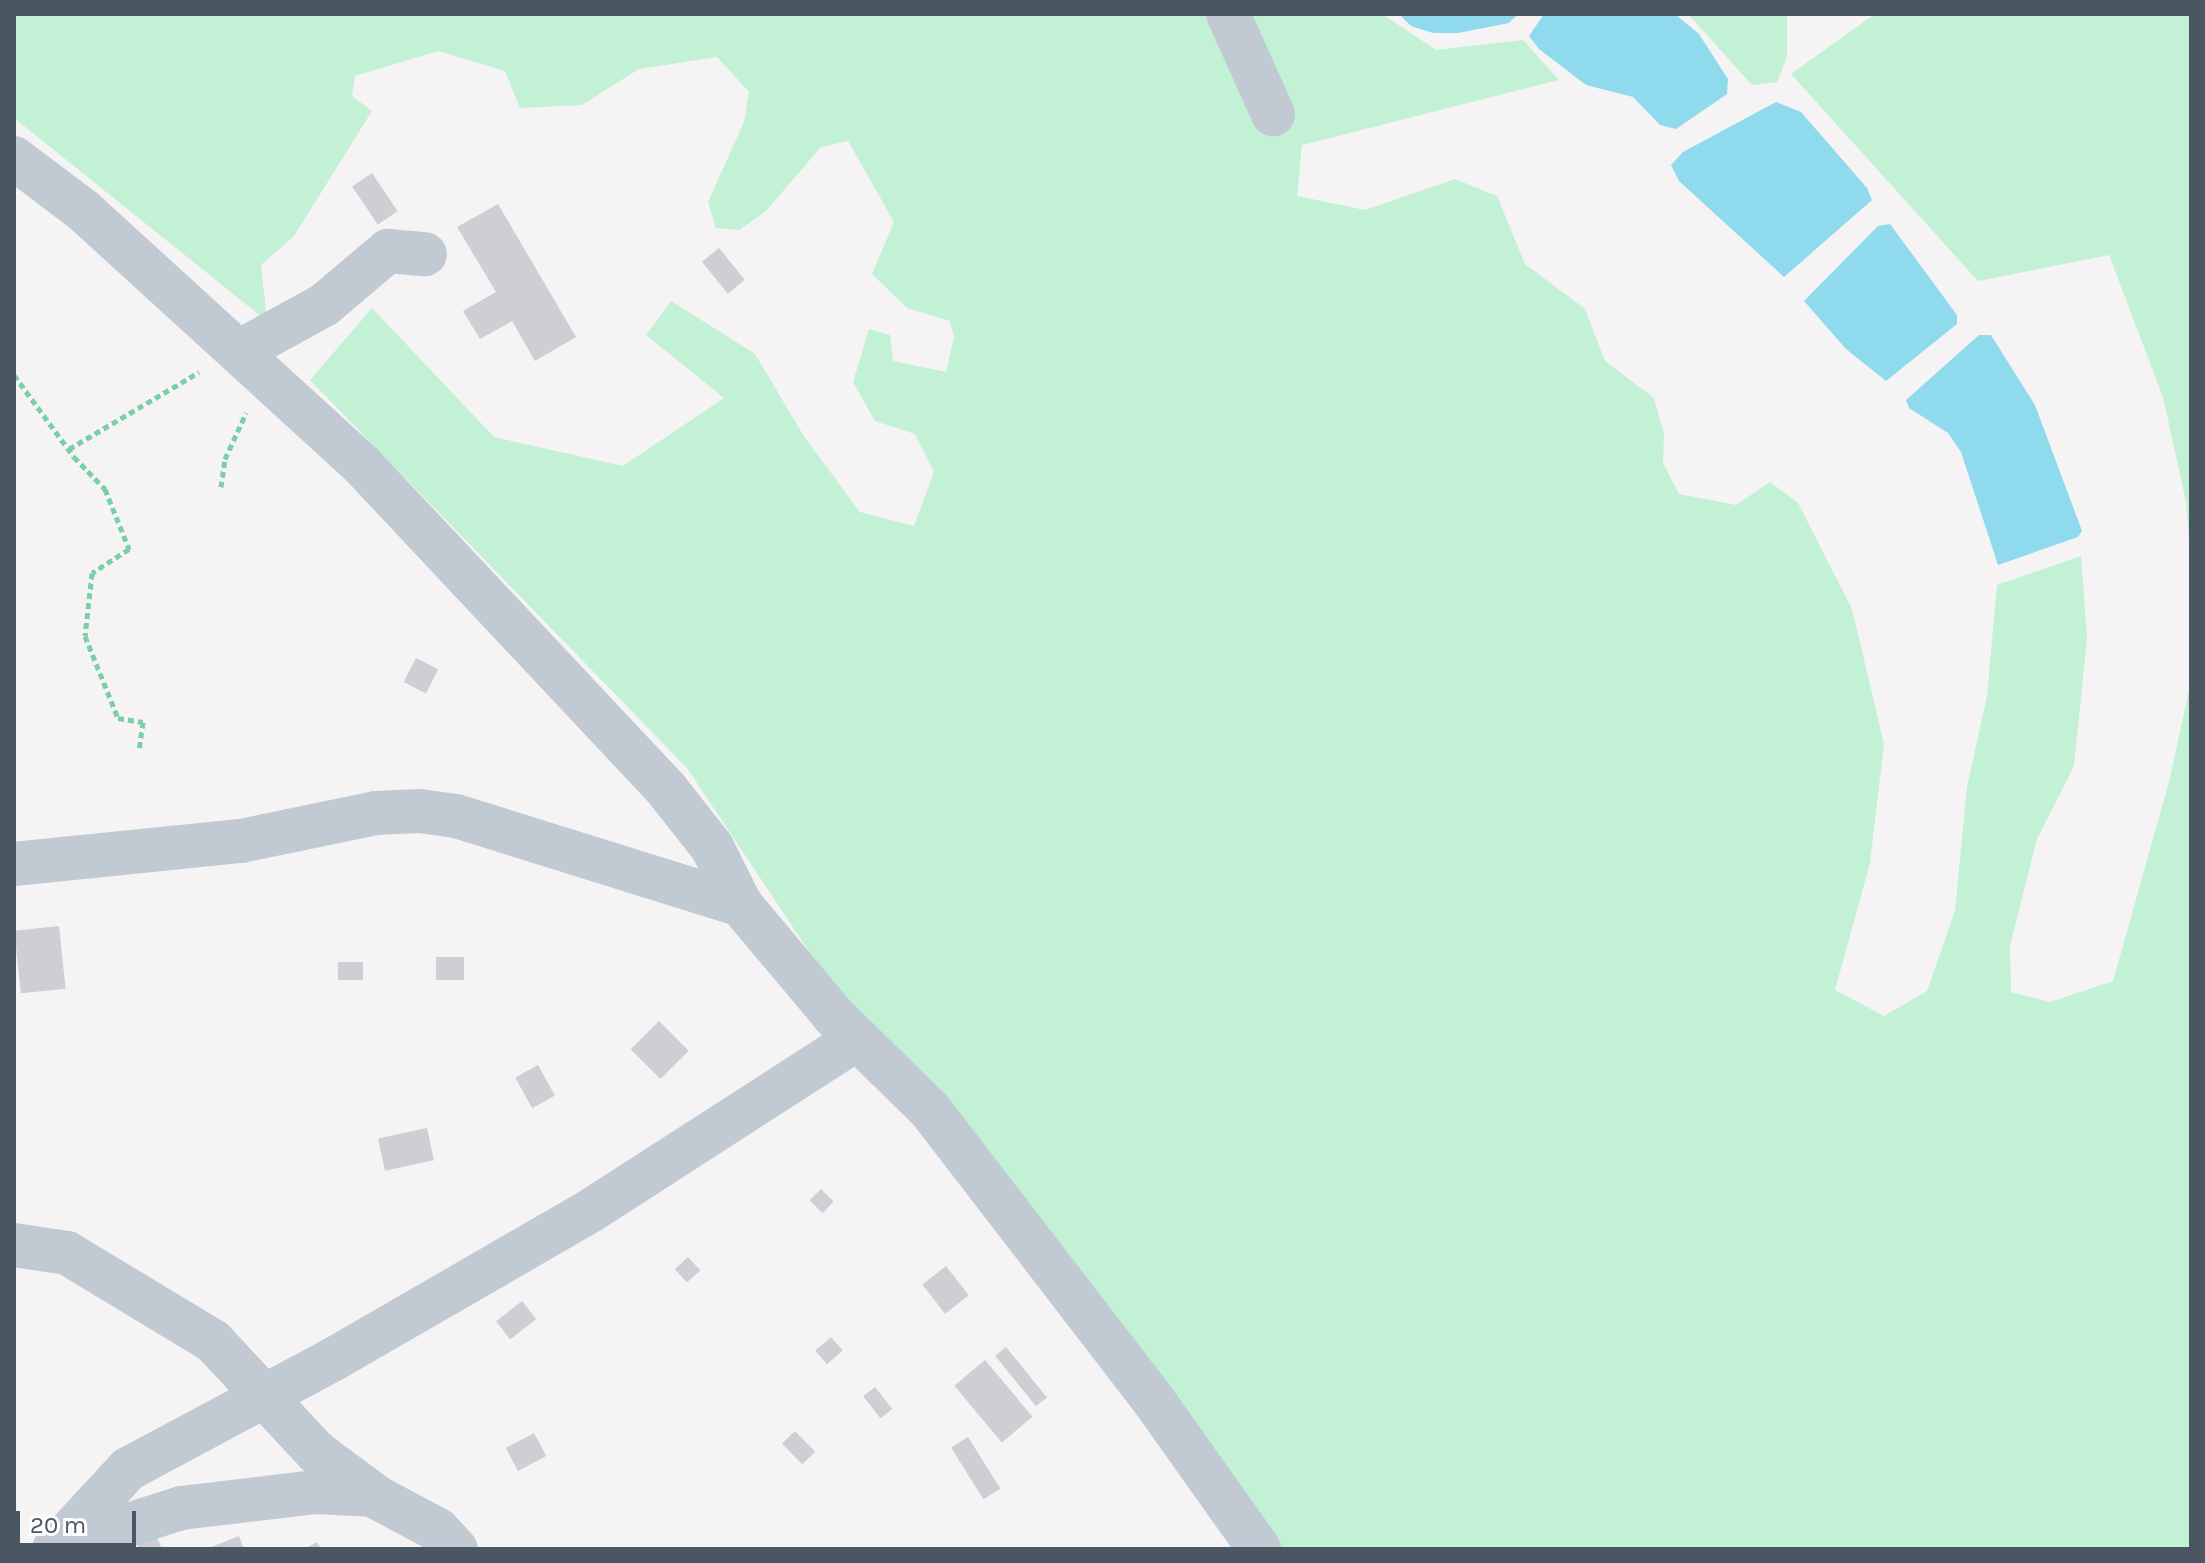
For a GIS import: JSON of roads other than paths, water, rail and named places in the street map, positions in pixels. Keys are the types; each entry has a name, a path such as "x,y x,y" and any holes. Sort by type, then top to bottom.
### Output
{"street":[{"path":"1228,14 1273,114"},
{"path":"14,158 84,211 256,364 374,477 667,790 712,847 741,905 857,1039 930,1110 1154,1401 1259,1549"},
{"path":"256,364 388,251 425,254"},
{"path":"14,864 241,841 376,813 420,811 456,816 741,905"},
{"path":"56,1548 91,1504 128,1469 590,1211 857,1039"},
{"path":"14,1245 67,1253 213,1341 316,1452 374,1495 438,1530 456,1549"},
{"path":"56,1548 181,1508 316,1492 374,1495"}],"water":[{"path":"1399,14 1518,14 1509,23 1458,33 1433,33 1411,26"},
{"path":"1544,14 1675,14 1699,34 1728,79 1727,94 1676,129 1660,125 1633,97 1586,85 1539,49 1529,36"},
{"path":"1776,102 1801,112 1867,188 1872,200 1784,277 1679,181 1671,165 1683,152"},
{"path":"1890,224 1957,315 1957,324 1886,381 1846,349 1804,301 1878,226"},
{"path":"1979,335 1991,335 2035,405 2082,531 2078,537 1998,565 1961,452 1948,433 1909,408 1906,400"}]}
